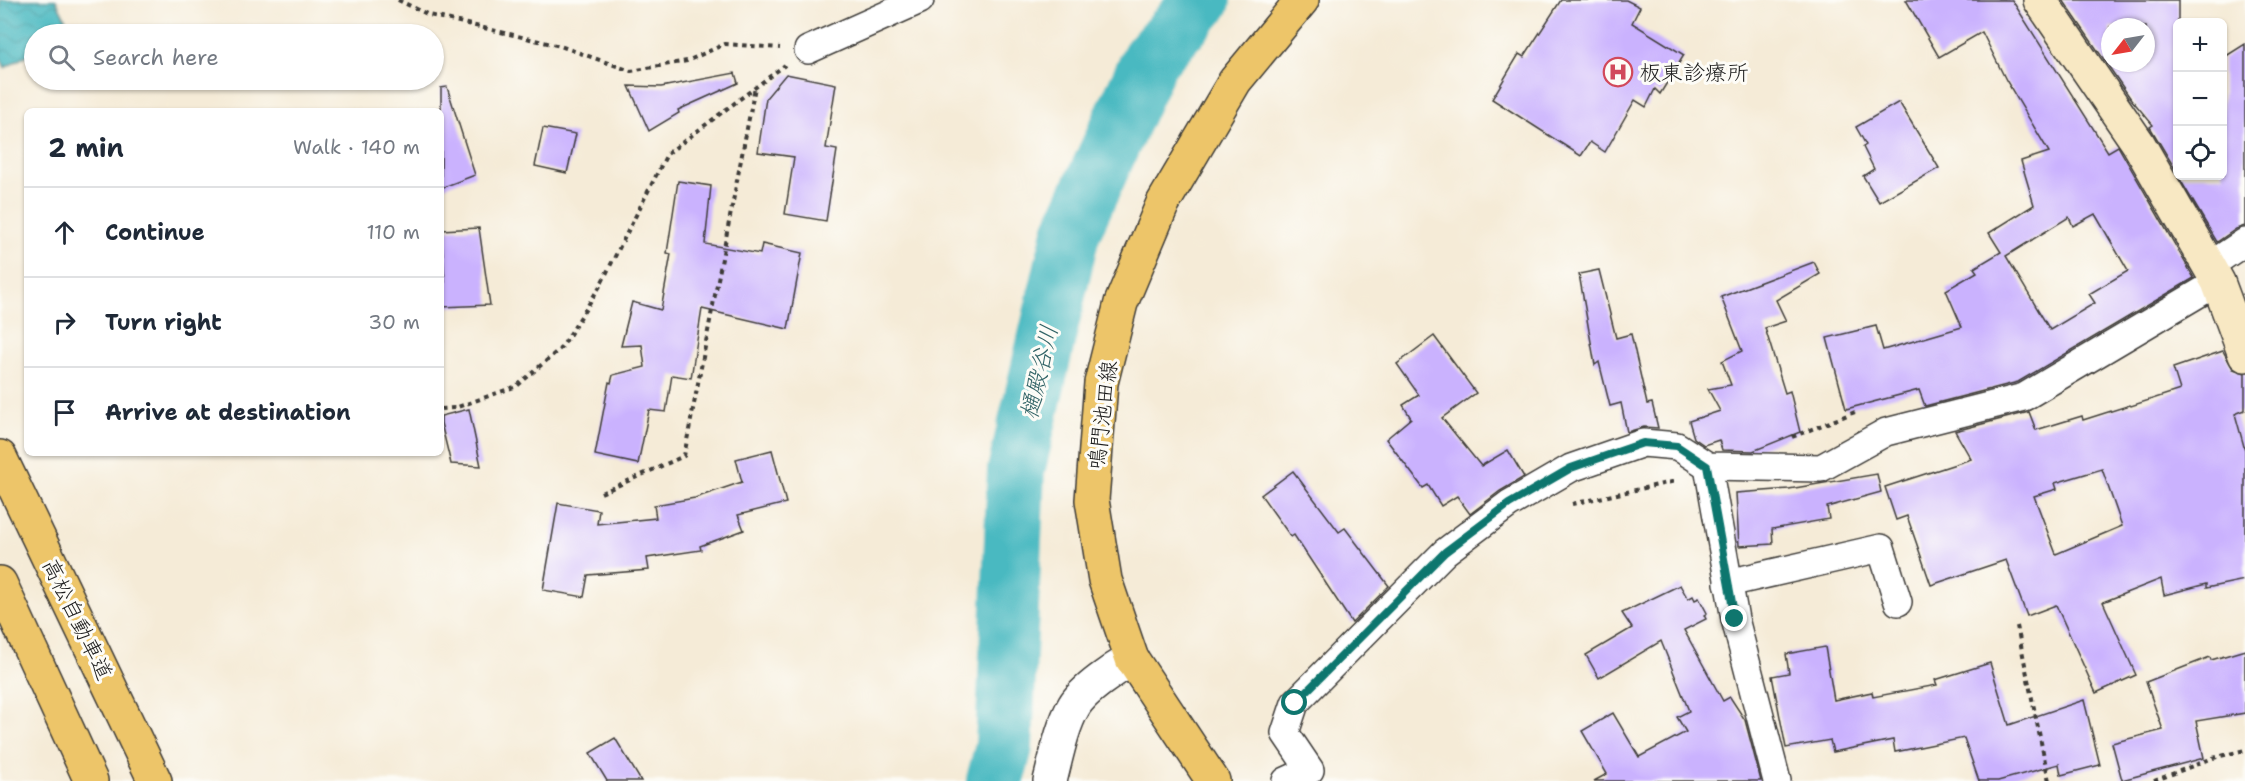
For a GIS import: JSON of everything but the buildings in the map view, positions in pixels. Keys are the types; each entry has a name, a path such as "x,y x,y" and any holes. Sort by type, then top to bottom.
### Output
{"main road":[{"name":"鳴門池田線","path":"1213,781 1132,659 1106,580 1092,500 1101,383 1121,303 1163,203 1235,81 1302,0"},
{"path":"2040,0 2138,143 2214,274 2245,355"},
{"name":"高松自動車道","path":"0,457 155,781"},
{"path":"0,583 91,781"}],"street":[{"path":"808,50 920,0"},
{"path":"1286,781 1310,770 1285,733 1295,703 1445,552 1509,504 1571,468 1643,443 1677,446 1707,466 1821,468 1886,432 2024,397 2214,274 2245,242"},
{"path":"1707,466 1735,619 1777,781"},
{"path":"1728,583 1881,548 1898,602"},
{"path":"1050,781 1075,704 1107,674 1132,659"}],"path":[{"path":"398,0 429,15 560,46 631,71 687,62 725,44 808,50"},
{"path":"444,409 455,408 517,386 562,347 600,286 667,154 755,86 808,50"},
{"path":"601,493 684,456 755,86"},
{"path":"2016,626 2049,781"},
{"path":"2154,781 2213,758 2245,750"}],"water":[{"path":"0,0 56,0 68,24 24,24 24,57 5,68 0,57"}],"waterway":[{"name":"樋殿谷川","path":"995,781 1004,746 1016,471 1071,233 1150,59 1202,0"}],"place":[{"name":"板東診療所","path":"1618,72"}],"route":[{"path":"1295,703 1445,552 1509,504 1571,468 1643,443 1677,446 1707,466 1735,619"}]}
